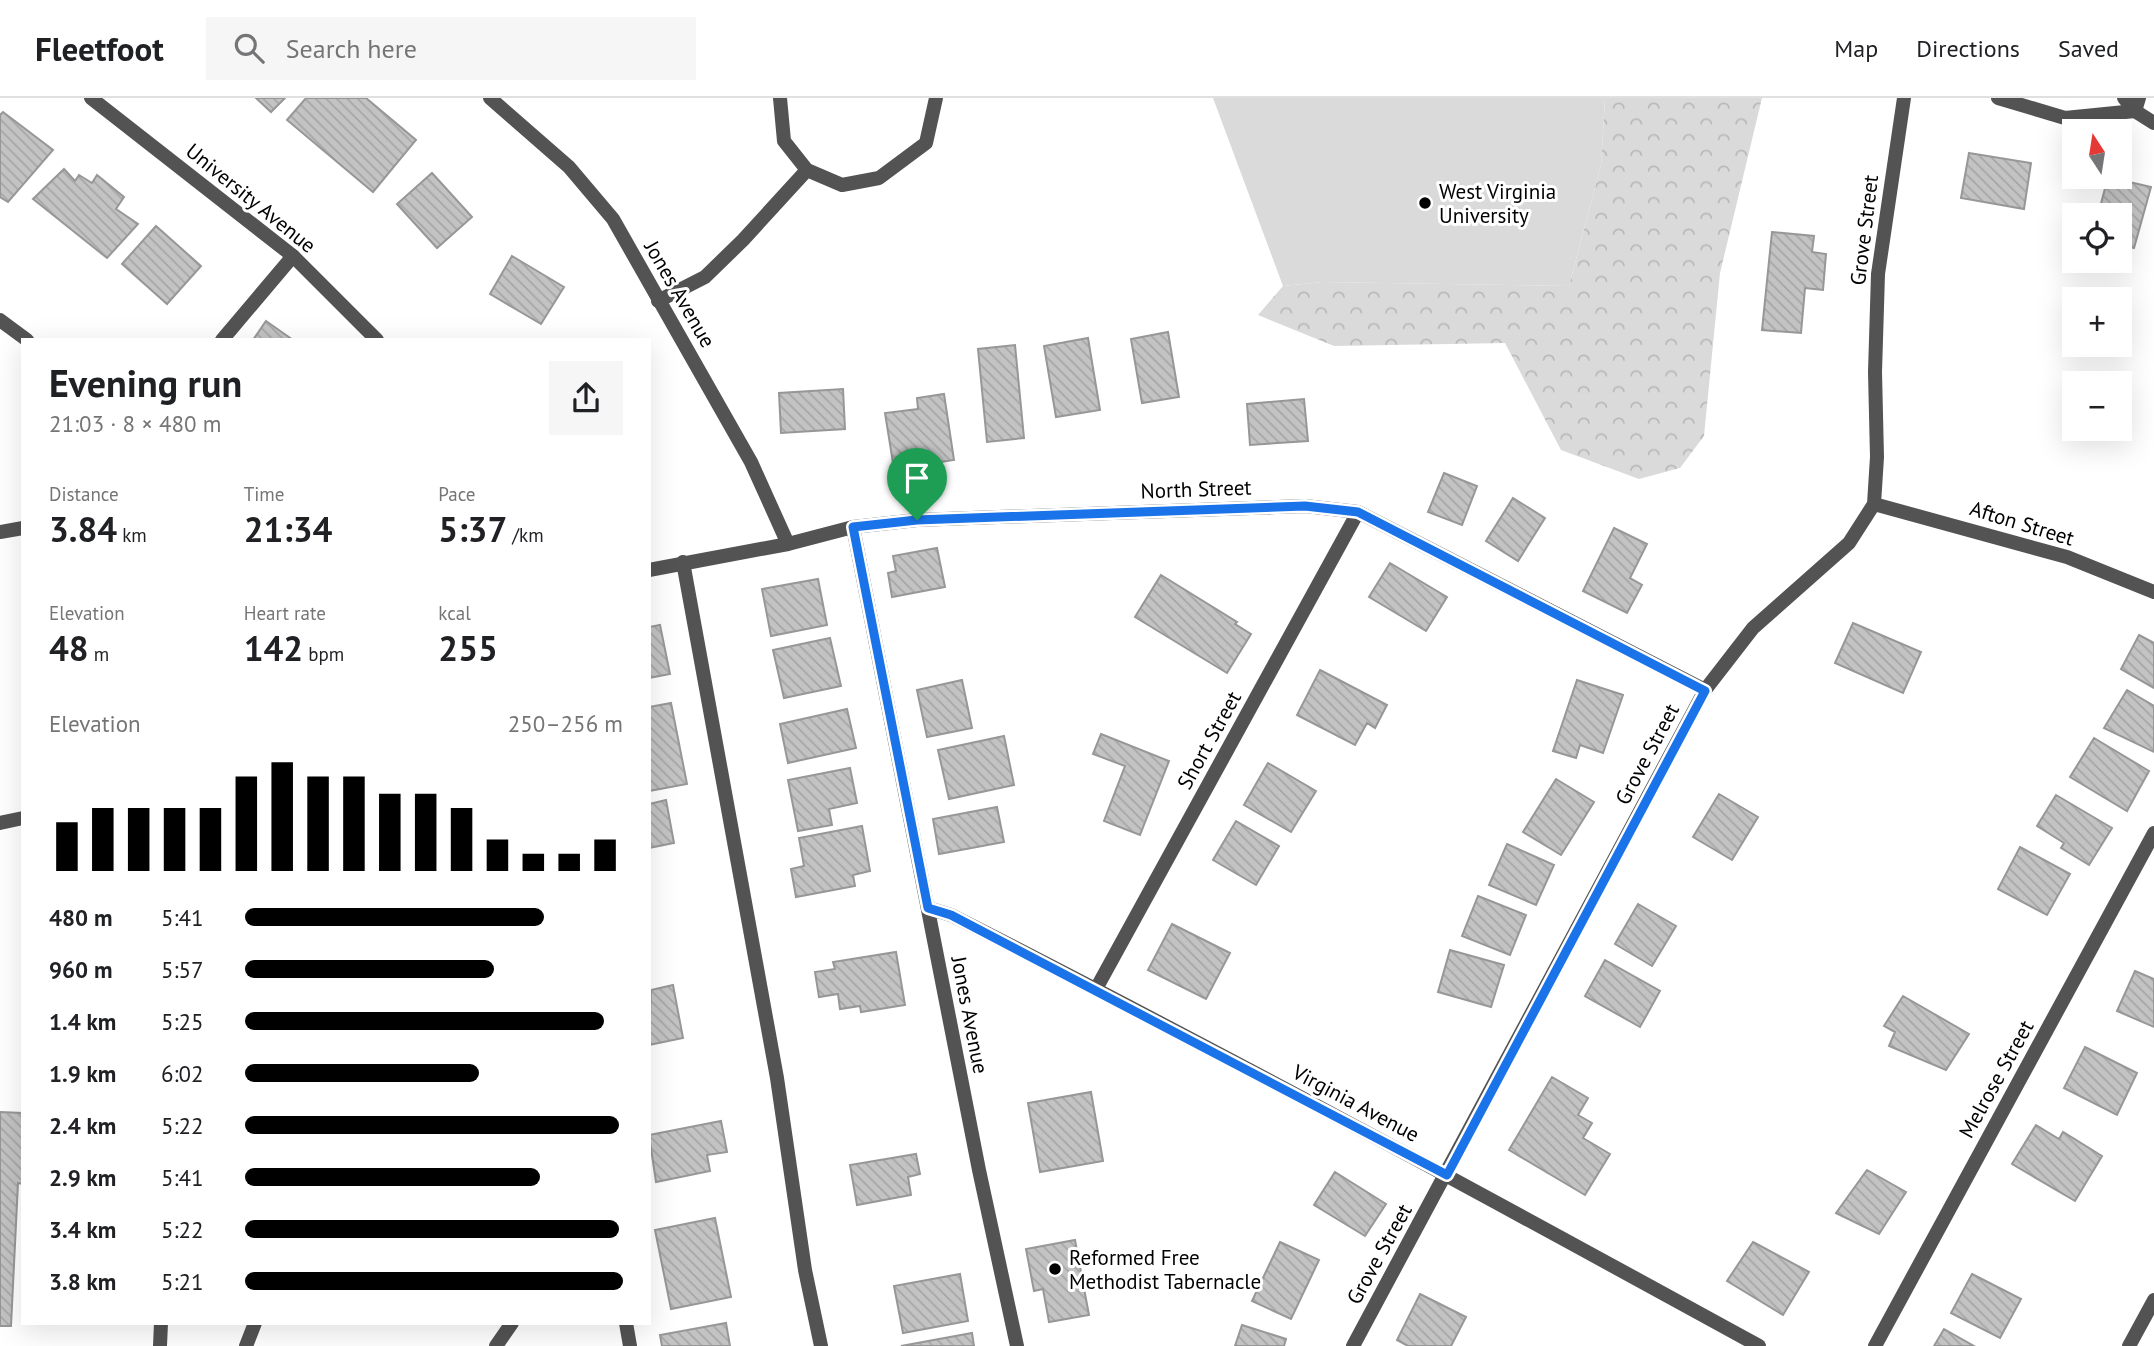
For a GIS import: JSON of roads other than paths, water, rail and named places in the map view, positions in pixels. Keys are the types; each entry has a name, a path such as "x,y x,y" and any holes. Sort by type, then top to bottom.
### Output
{"street":[{"name":"University Avenue","path":"91,98 293,256 375,338"},
{"name":"Jones Avenue","path":"490,98 569,167 613,219 751,462 788,544"},
{"path":"780,98 784,141 807,170 842,185 879,178 926,143 936,98"},
{"name":"Grove Street","path":"1353,1346 1705,691 1754,628 1849,543 1874,504 1877,457 1875,372 1878,274 1904,98"},
{"path":"1998,98 2065,118 2137,105"},
{"path":"2124,98 2137,105 2154,123"},
{"path":"658,301 705,277 807,170"},
{"path":"224,338 293,256"},
{"path":"0,320 24,338"},
{"name":"Afton Street","path":"1874,504 2067,557 2154,592"},
{"name":"North Street","path":"651,570 788,544 853,527 917,520 1305,506 1358,512 1705,691"},
{"name":"Short Street","path":"1096,989 1358,512"},
{"name":"Jones Avenue","path":"853,527 1017,1346"},
{"path":"0,532 21,528"},
{"path":"683,562 776,1078 805,1270 821,1346"},
{"path":"0,823 21,818"},
{"name":"Melrose Street","path":"1875,1346 2154,833"},
{"name":"Virginia Avenue","path":"928,908 951,915 1096,989 1447,1175 1759,1346"},
{"path":"2129,1346 2154,1300"},
{"path":"160,1346 162,1325"},
{"path":"246,1346 254,1325"},
{"path":"496,1346 511,1325"},
{"path":"626,1325 631,1346"}],"place":[{"name":"West Virginia University","path":"1425,203"},
{"name":"Reformed Free Methodist Tabernacle","path":"1055,1269"}]}
